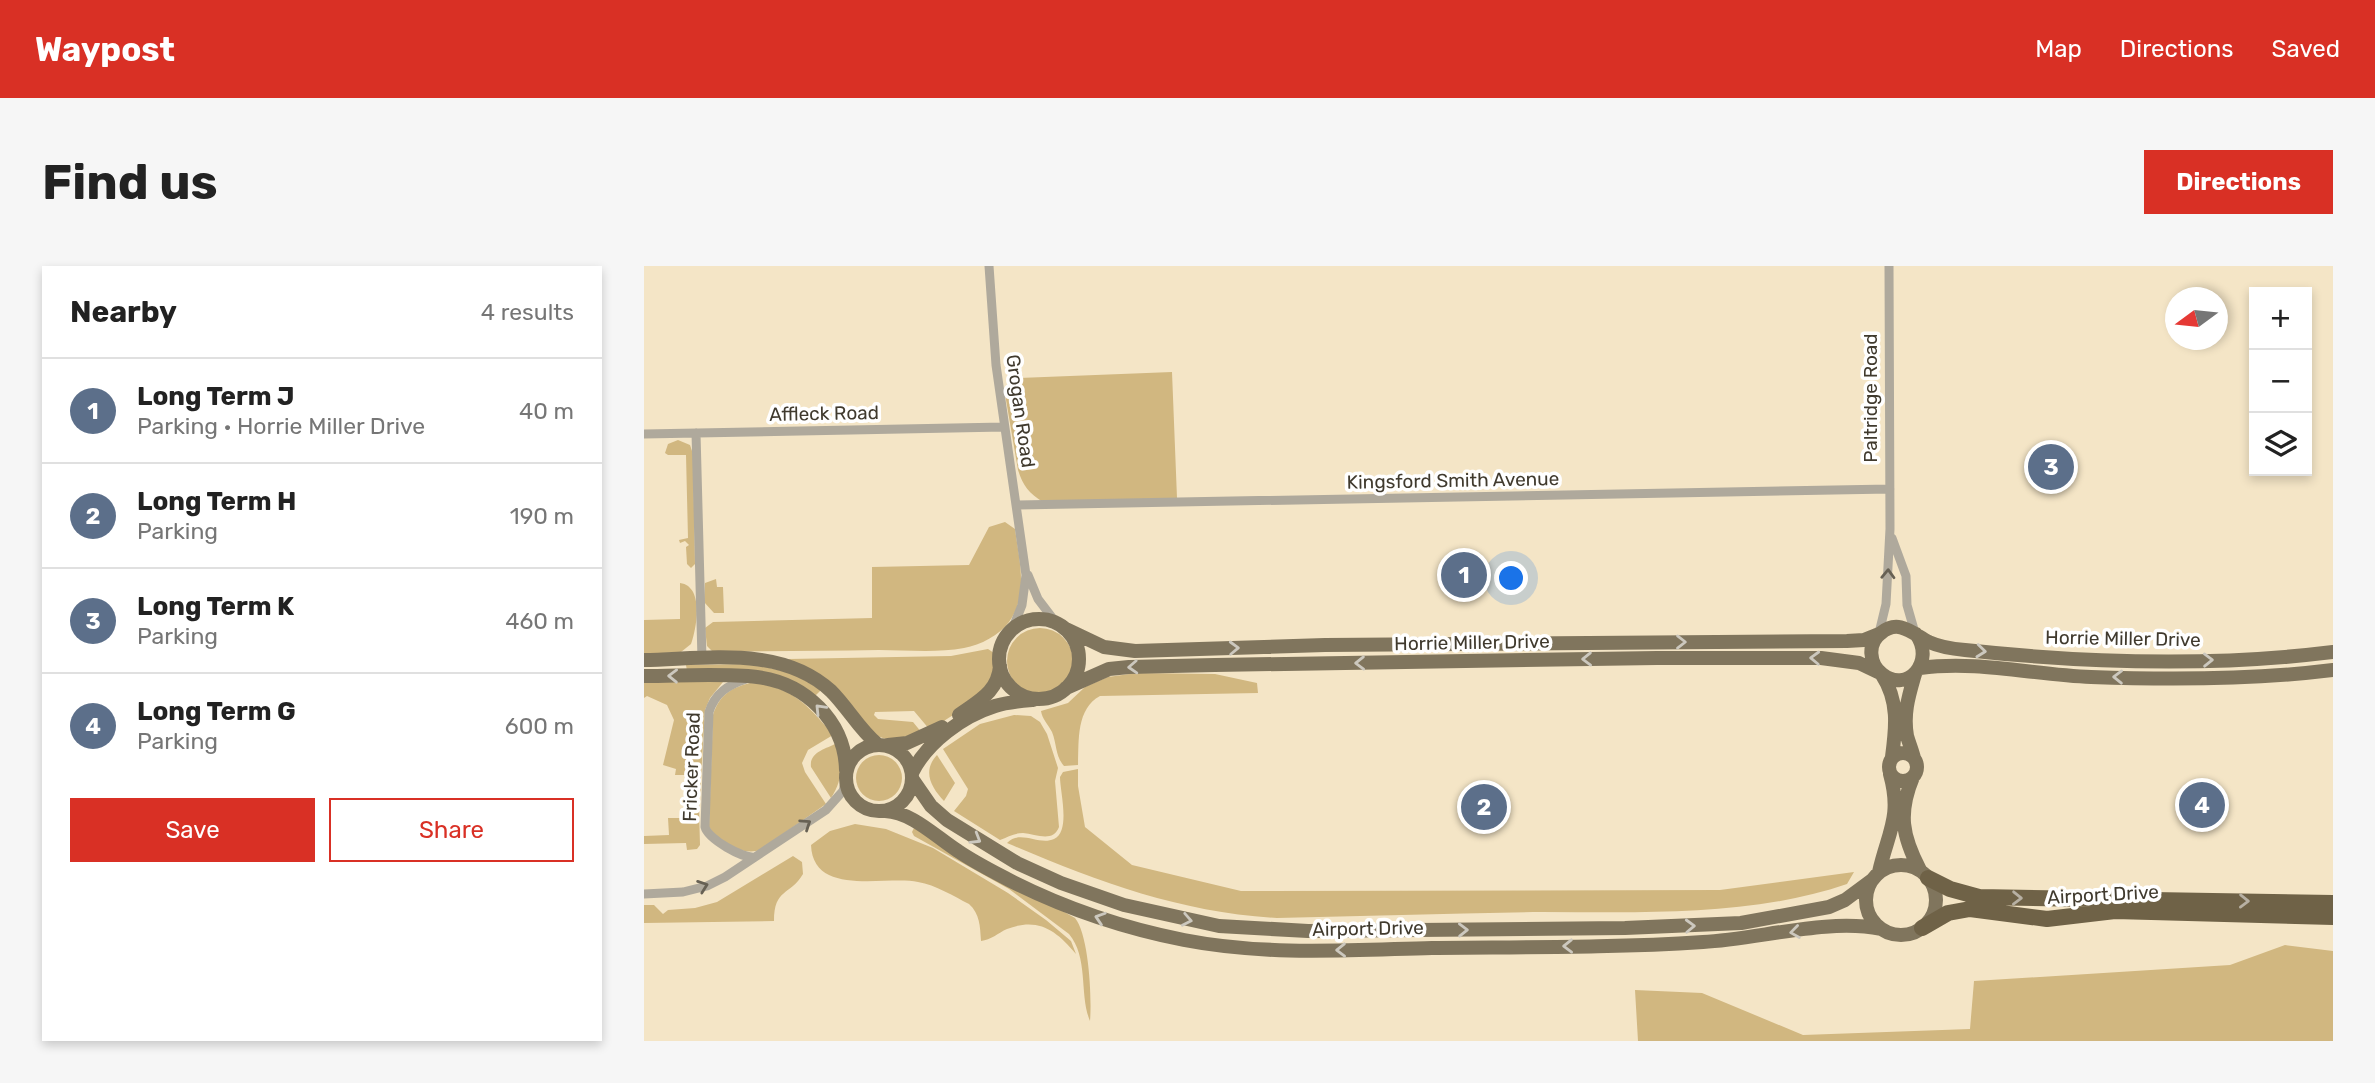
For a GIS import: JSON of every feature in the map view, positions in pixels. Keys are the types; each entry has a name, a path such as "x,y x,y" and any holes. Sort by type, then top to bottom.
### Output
{"highway":[{"name":"Airport Drive","path":"1924,874 1950,889 1979,897 2333,903"},
{"name":"Airport Drive","path":"1922,928 1948,913 1970,909 2047,919 2115,911 2333,917"}],"main road":[{"path":"644,676 758,677 798,691 823,711 836,729 844,746 846,775 848,791 863,807 885,811 904,800 910,790 912,776 930,745 974,716 1003,704 1053,696 1066,688 1078,669 1078,654 1073,639 1060,626 1038,619 1020,624 1006,637 1000,651 999,675 993,689 924,737 858,752 851,760 846,775"},
{"name":"Horrie Miller Drive","path":"1060,626 1104,647 1135,651 1325,645 1847,641 1864,640 1879,634"},
{"path":"1901,627 1916,633 1924,652 1907,698 1908,738 1917,766 1906,789 1904,834 1907,846 1935,890 1936,904 1932,918 1922,928 1902,935 1881,929 1872,919 1867,906 1867,893 1876,876 1894,821 1896,795 1888,765 1892,757 1895,703 1890,687 1873,664 1871,653 1873,642 1879,634 1901,627"},
{"name":"Horrie Miller Drive","path":"1916,633 1929,642 1955,649 2092,659 2247,659 2333,652"},
{"name":"Horrie Miller Drive","path":"1066,688 1109,669 1202,665 1794,657 1847,660 1881,673"},
{"path":"644,660 769,660 800,671 829,690 860,727 883,745 906,757 912,776"},
{"name":"Horrie Miller Drive","path":"1917,671 1955,664 2092,677 2163,678 2233,677 2333,670"},
{"path":"1000,666 1013,690 1038,699"},
{"path":"1881,673 1897,680 1917,671"},
{"path":"1892,757 1903,752 1914,758"},
{"path":"1890,774 1901,781 1913,777"},
{"name":"Airport Drive","path":"912,776 931,806 956,827 1017,863 1061,883 1151,912 1232,927 1308,932 1625,928 1741,923 1829,907 1845,900 1876,876"},
{"name":"Airport Drive","path":"885,811 894,811 908,817 984,866 1062,904 1160,935 1241,948 1312,950 1691,943 1746,939 1840,925 1863,925 1881,929"},
{"path":"1876,876 1890,866 1902,865 1924,874"}],"street":[{"name":"Grogan Road","path":"989,266 1004,427 1026,575 1023,600 1012,630"},
{"name":"Paltridge Road","path":"1879,634 1886,604 1890,529 1889,266"},
{"name":"Affleck Road","path":"644,433 1004,427"},
{"path":"696,433 702,659"},
{"name":"Kingsford Smith Avenue","path":"1017,505 1890,489"},
{"name":"Paltridge Road","path":"1890,529 1905,569 1907,605 1916,633"},
{"name":"Grogan Road","path":"1024,560 1034,592 1060,626"},
{"name":"Fricker Road","path":"755,857 746,857 707,834 705,801 711,705 729,685 758,677"},
{"path":"644,894 683,892 707,886 725,877 826,810 843,791 846,775"}],"shaded area":[{"path":"1172,372 1177,498 1043,502 1027,489 1018,470 1005,394 1012,381 1019,378"},
{"path":"678,440 690,445 693,454 695,564 691,568 687,564 686,547 689,545 685,541 680,543 679,540 688,538 686,455 665,453 668,444"},
{"path":"1005,522 1015,529 1021,577 1019,600 1005,627 977,644 954,650 932,651 713,652 707,646 705,628 713,622 872,618 872,567 969,565 989,527"},
{"path":"716,579 717,587 723,587 724,613 714,613 704,602 705,583"},
{"path":"680,583 693,591 696,599 695,628 691,644 681,652 644,654 644,620 680,619"},
{"path":"1034,628 1046,628 1058,633 1068,643 1073,661 1071,674 1058,689 1046,694 1034,694 1022,689 1012,679 1007,667 1007,655 1012,643 1022,633"},
{"path":"988,649 994,653 994,666 986,687 969,704 930,730 914,711 875,712 874,715 878,719 913,722 922,733 889,740 877,736 788,659 951,656"},
{"path":"754,664 794,674 821,690 815,696 808,691 687,671 686,665"},
{"path":"1137,673 1215,674 1257,683 1258,693 1100,696 1087,709 1080,726 1078,765 1064,766 1041,711 1068,703 1085,687 1108,677"},
{"path":"644,682 723,682 710,698 705,710 700,796 690,796 689,775 675,775 676,769 663,765 674,720 667,705 647,696 644,698"},
{"path":"750,683 777,688 798,699 833,735 808,750 802,763 826,804 760,850 746,851 719,838 709,827 713,715 726,694"},
{"path":"1014,715 1031,716 1040,722 1047,734 1058,768 1055,781 1059,827 1053,835 1020,833 1000,840 954,811 968,789 943,749 980,724"},
{"path":"837,743 840,771 838,784 831,798 811,767 811,762 815,754"},
{"path":"879,755 888,756 895,762 901,769 901,787 895,794 888,800 879,801 870,800 863,794 857,787 856,778 857,769 863,762 870,756"},
{"path":"937,755 955,783 944,801 935,790 929,773 932,761"},
{"path":"1078,769 1085,827 1132,865 1241,891 1720,890 1854,872 1847,884 1810,895 1735,907 1696,910 1277,918 1241,915 1207,910 1139,893 1007,843 1018,837 1048,841 1059,835 1063,820 1060,777 1063,772"},
{"path":"697,805 700,845 697,849 687,850 686,843 644,844 644,836 669,835 668,818 689,818 690,806"},
{"path":"855,824 886,829 933,848 1008,893 1046,920 1071,941 1076,954 1054,932 1037,925 1028,924 1007,929 981,941 979,921 973,908 931,886 905,881 854,881 824,872 815,862 811,845 830,831"},
{"path":"914,828 1075,918 1084,938 1090,983 1090,1021 1082,965 1069,934 1009,889 914,836"},
{"path":"793,856 802,862 803,874 780,897 774,921 644,923 644,905 654,905 663,914 668,910 695,908 717,902"},
{"path":"2285,945 2333,951 2333,1041 1638,1041 1635,990 1702,993 1803,1035 1970,1029 1974,981 2230,965"}],"place":[{"name":"Long Term K","path":"2051,467"},
{"name":"Long Term J","path":"1464,575"},
{"name":"Long Term G","path":"2202,805"},
{"name":"Long Term H","path":"1484,807"}]}
